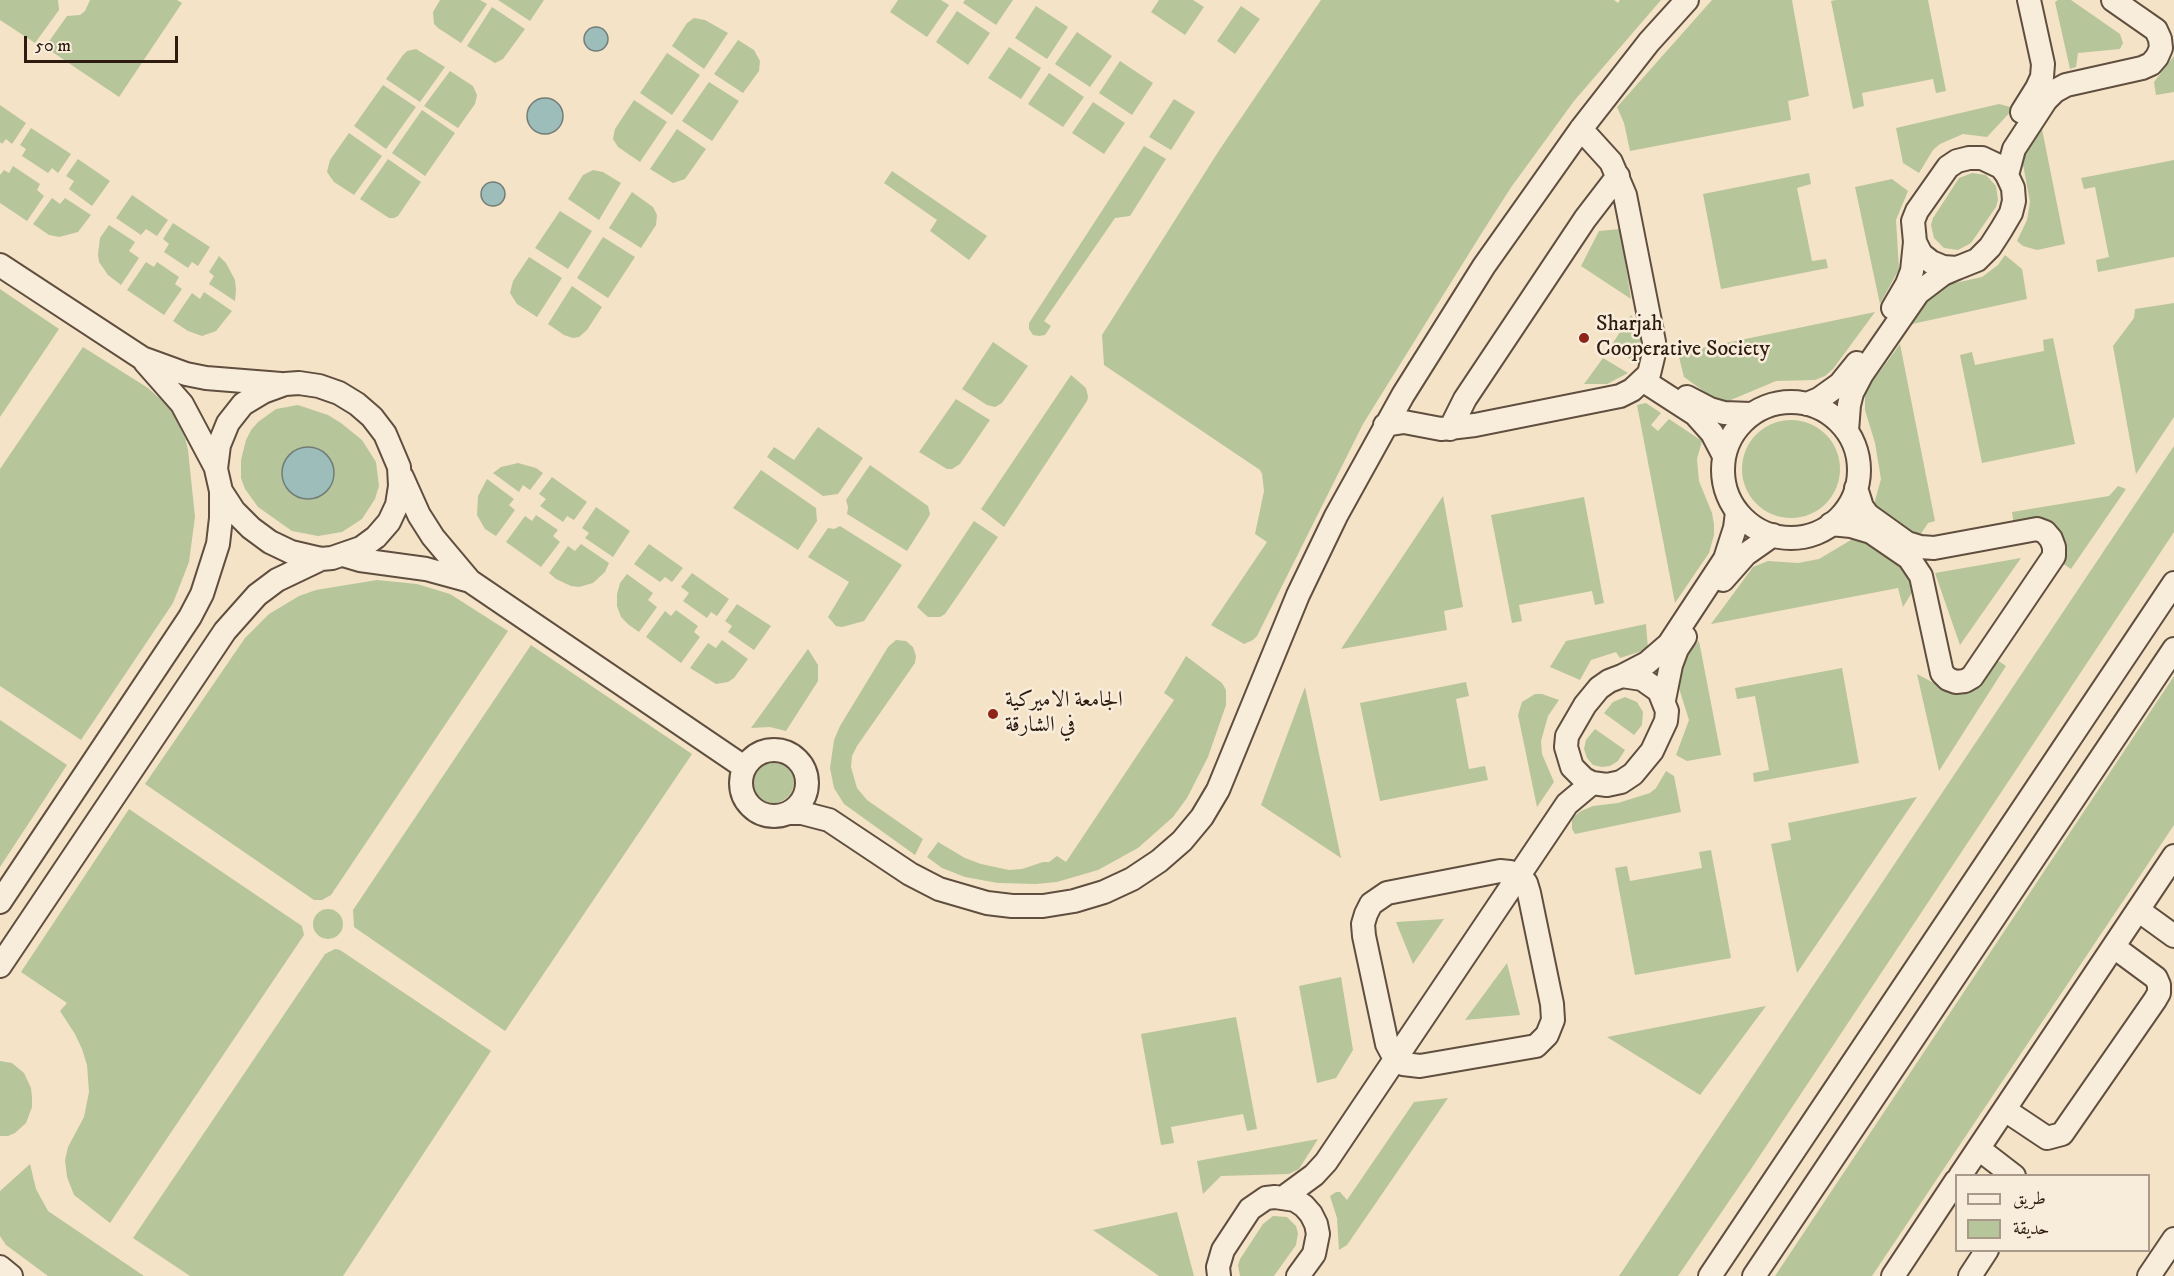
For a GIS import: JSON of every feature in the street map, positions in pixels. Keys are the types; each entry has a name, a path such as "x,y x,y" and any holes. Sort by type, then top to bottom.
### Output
{"street":[{"path":"788,813 801,802 807,786 804,767 799,760 777,749 757,754 744,767 742,788 751,806 760,813 809,814 829,820 910,874 963,898 1012,906 1043,906 1074,901 1104,892 1132,879 1159,861 1189,833 1202,817 1218,790 1298,595 1336,516 1402,394 1484,266 1581,129 1649,42 1687,0"},
{"path":"1982,158 2001,143 2008,134 2042,77 2041,52 2029,0"},
{"path":"2007,175 2014,149 2046,100 2055,91 2077,81 2142,68 2151,64 2157,57 2161,48 2156,30 2113,0"},
{"path":"1385,425 1404,422 1450,429 1475,425 1605,400 1632,390 1646,378 1654,353 1654,342 1627,205 1611,162 1581,129"},
{"path":"1807,404 1840,384 1853,368 1907,284 1914,256 1913,221 1917,211 1948,167 1969,158 1982,158 2001,167 2013,188 2014,201 2011,213 1990,247 1977,260 1942,274 1918,293 1852,393 1847,431"},
{"path":"1450,429 1457,413 1585,219 1618,176"},
{"path":"1585,219 1598,212 1627,205"},
{"path":"1915,242 1922,254 1931,262 1944,267 1956,268"},
{"path":"0,265 142,358 186,374 206,378 319,386 339,393 357,404 372,417 385,434 407,492 433,537 470,581 744,767"},
{"path":"0,902 194,610 212,570 221,518 221,491 216,469 182,404 142,358"},
{"path":"1646,378 1710,409 1737,415 1751,414 1768,406 1787,402 1807,404 1829,414 1847,431 1858,458 1856,488 1851,502 1831,524 1813,534 1803,536 1773,535 1759,530 1737,512 1727,495 1722,476 1724,456 1734,433 1751,414"},
{"path":"1646,378 1695,414 1712,433 1724,456"},
{"path":"216,469 219,445 228,423 243,404 263,392 285,384"},
{"path":"1475,386 1475,425"},
{"path":"0,966 225,631 257,595 277,580 321,559 343,555 361,548 376,537 388,522 397,505 400,486 399,467"},
{"path":"1831,524 1851,526 1871,532 1902,551 1909,558 1921,576 1942,673 1948,679 1956,682 1972,677 2054,556 2055,547 2051,539 2045,532 2037,529 1934,548 1907,543 1868,515 1862,507 1856,488"},
{"path":"221,491 243,519 270,542 291,552 321,559"},
{"path":"1567,804 1572,767 1566,747 1572,726 1599,687 1647,663 1668,644 1725,559 1736,528 1737,512"},
{"path":"1664,700 1668,674 1677,649 1729,572 1746,554 1773,535"},
{"path":"343,555 360,560 426,568 470,581"},
{"path":"1710,1276 2174,583"},
{"path":"1754,1276 2174,649"},
{"path":"1572,767 1584,779 1592,783 1606,785 1621,782 1633,774 1645,761 1663,732 1667,711 1664,700 1652,684 1642,679 1622,676"},
{"path":"1284,1197 1326,1162 1567,804 1592,783"},
{"path":"807,786 829,820"},
{"path":"1961,1174 2174,856"},
{"path":"1500,871 1519,876 1526,883 1529,893 1552,1004 1553,1020 1547,1035 1536,1046 1420,1066 1411,1066 1395,1059 1387,1044 1364,936 1366,914 1371,904 1387,893 1500,871"},
{"path":"2138,910 2174,936"},
{"path":"2005,1110 2047,1138 2062,1134 2155,1000 2159,993 2156,978 2114,947"},
{"path":"1866,1043 1877,1042 1887,1047 1893,1056 1895,1066"},
{"path":"1978,1149 2011,1174"},
{"path":"1311,1214 1326,1162"},
{"path":"1893,1276 1955,1183"},
{"path":"1219,1276 1218,1267 1223,1250 1250,1209 1266,1198 1284,1197 1295,1200 1311,1214 1316,1224 1317,1244 1314,1254 1298,1276"},
{"path":"2149,1276 2174,1239"},
{"path":"1970,1276 1986,1252"},
{"path":"0,1267 11,1276"}],"green space":[{"path":"0,0 58,0 59,10 35,43 0,20"},
{"path":"90,0 177,0 182,3 119,97 45,47 67,16 80,15 85,11"},
{"path":"440,0 480,0 487,4 461,43 434,24 433,12"},
{"path":"498,0 544,0 530,21"},
{"path":"898,0 941,0 949,5 927,37 890,12"},
{"path":"965,0 1013,0 996,25 963,3"},
{"path":"1159,0 1193,0 1204,7 1185,35 1151,12"},
{"path":"1321,0 1614,0 1618,3 1620,0 1661,0 1574,101 1512,186 1363,424 1257,636 1244,644 1211,625 1267,542 1255,534 1264,491 1262,474 1260,470 1104,365 1102,335 1220,149"},
{"path":"1712,0 1792,0 1809,96 1788,101 1791,120 1630,151 1624,123 1617,107"},
{"path":"1928,0 1946,91 1936,93 1933,79 1862,93 1864,106 1853,109 1831,1"},
{"path":"2071,0 2120,34 2123,43 2120,49 2078,53 2076,67 2070,69 2055,2"},
{"path":"1036,6 1068,27 1047,59 1015,38"},
{"path":"1241,6 1260,19 1235,54 1217,41"},
{"path":"492,7 525,29 503,59 495,63 467,46"},
{"path":"957,11 990,33 968,65 936,42"},
{"path":"694,18 705,20 728,33 704,69 672,46 687,23"},
{"path":"1077,32 1112,56 1090,87 1055,64"},
{"path":"738,40 754,50 760,61 759,71 743,93 714,74"},
{"path":"1009,47 1041,68 1021,99 988,78"},
{"path":"416,49 445,67 420,102 386,79 407,51"},
{"path":"667,53 700,75 672,115 640,93"},
{"path":"2174,56 2174,92 2156,95 2154,82"},
{"path":"1120,61 1153,83 1132,115 1099,93"},
{"path":"450,71 473,86 477,95 475,104 458,128 424,106"},
{"path":"1049,73 1084,97 1063,127 1028,104"},
{"path":"709,82 739,101 712,141 682,121"},
{"path":"383,85 416,107 386,149 354,126"},
{"path":"1174,99 1195,112 1171,150 1149,137"},
{"path":"634,100 667,122 640,162 618,147 613,139 615,129"},
{"path":"1093,102 1125,123 1104,154 1072,133"},
{"path":"1999,104 2014,108 1987,137 1963,134 1940,144 1933,150 1919,173 1903,163 1896,128"},
{"path":"0,105 26,123 12,144 6,139 2,144 0,142"},
{"path":"422,110 455,133 425,176 392,153"},
{"path":"31,128 71,154 58,173 52,168 48,173 22,156 26,149 20,145"},
{"path":"677,129 706,149 685,179 673,183 650,169"},
{"path":"2042,129 2065,244 2037,250 2023,246 2017,241 2027,220 2030,202 2021,154 2036,132"},
{"path":"349,133 382,156 354,195 334,182 327,172 330,160"},
{"path":"1144,146 1166,159 1130,216 1115,218 1044,321 1051,326 1045,335 1033,335 1029,329 1029,323"},
{"path":"78,159 110,181 92,206 69,189 74,181 66,176"},
{"path":"388,159 421,182 398,216 394,218 389,218 360,199"},
{"path":"2174,160 2174,257 2098,272 2096,260 2109,257 2095,187 2084,189 2081,178"},
{"path":"13,166 40,184 37,190 44,196 27,221 0,203 0,175 4,170 9,173"},
{"path":"593,170 603,172 621,183 599,220 568,199 583,175"},
{"path":"892,171 987,236 969,260 930,231 937,220 884,183"},
{"path":"1809,173 1811,184 1797,188 1812,261 1826,259 1828,268 1721,289 1703,194"},
{"path":"1972,173 1986,175 1996,186 1998,200 1996,207 1971,243 1958,250 1944,248 1934,238 1931,225 1933,218 1959,178"},
{"path":"1892,179 1908,191 1896,220 1899,269 1880,304 1855,187"},
{"path":"632,192 653,207 657,215 656,225 641,248 609,228"},
{"path":"132,195 168,220 157,236 146,229 141,235 116,218"},
{"path":"52,198 60,204 65,198 91,215 78,232 59,237 49,235 33,224"},
{"path":"560,211 592,231 568,269 535,248"},
{"path":"173,223 210,247 198,266 192,262 188,268 164,252 169,244 163,239"},
{"path":"109,225 135,242 129,251 139,258 121,285 108,275 99,262 100,238"},
{"path":"1620,229 1631,299 1581,266 1599,231"},
{"path":"603,237 635,257 608,298 577,278"},
{"path":"2005,255 2022,269 2027,299 1912,324 1912,318 1918,307 1946,285 1982,277 1998,265"},
{"path":"219,256 226,263 235,280 235,301 209,284 214,276 209,272"},
{"path":"529,257 562,278 537,317 517,304 510,293 513,281"},
{"path":"146,262 154,267 157,262 179,277 175,284 182,289 164,315 127,290"},
{"path":"572,286 602,307 587,330 579,337 573,338 548,324"},
{"path":"0,289 59,329 0,417"},
{"path":"204,292 232,311 216,331 202,336 188,331 173,321 192,293 200,299"},
{"path":"2174,303 2174,417 2136,474 2113,346 2134,318 2135,309"},
{"path":"1875,312 1833,369 1825,376 1815,380 1776,381 1726,402 1716,400 1684,377 1678,353"},
{"path":"1631,315 1637,324 1642,344 1637,364 1611,346"},
{"path":"2053,338 2075,444 1982,463 1960,355 1972,352 1975,365 2044,351 2043,340"},
{"path":"993,342 1028,366 1002,403 995,407 987,405 962,389"},
{"path":"1900,344 1935,521 1928,523 1917,540 1873,508 1881,479 1875,443 1865,410 1865,392"},
{"path":"83,347 148,388 167,405 174,415 188,450 195,517 189,562 173,603 81,740 0,686 0,469"},
{"path":"1603,358 1628,373 1607,384 1584,384"},
{"path":"1071,375 1086,388 1087,401 1004,527 981,509"},
{"path":"956,399 990,420 960,464 947,469 919,452"},
{"path":"1646,403 1661,413 1651,425 1658,431 1669,419 1702,441 1697,459 1699,481 1712,513 1714,535 1709,553 1675,603 1637,405"},
{"path":"298,405 328,415 362,440 376,462 379,486 375,499 362,519 342,532 318,536 292,531 258,507 245,489 241,478 241,460 251,430 276,409","holes":["285,462 334,466 332,484 328,490 283,480 282,471"]},
{"path":"1781,420 1801,420 1826,434 1837,450 1840,469 1837,488 1826,504 1801,518 1781,518 1764,510 1750,496 1742,479 1742,459 1750,442 1764,428"},
{"path":"818,427 863,458 838,494 823,496 767,457 774,447 794,460"},
{"path":"2174,446 2174,532 1751,1169 1678,1276 1619,1276"},
{"path":"518,463 536,468 543,473 530,490 523,485 519,492 493,473 501,467"},
{"path":"870,465 928,506 930,514 907,551 847,514 846,500"},
{"path":"761,470 816,508 817,521 798,550 733,508"},
{"path":"552,477 587,502 574,520 567,516 563,522 540,506 546,499 539,494"},
{"path":"487,479 514,499 509,505 515,510 496,536 485,529 477,515 478,496"},
{"path":"2118,486 2126,489 2071,569 2059,561 2063,548 2014,526 2012,512 2109,496"},
{"path":"1443,496 1463,607 1444,611 1447,630 1341,649"},
{"path":"1584,497 1604,603 1595,605 1592,591 1519,605 1522,621 1512,623 1491,515"},
{"path":"596,507 630,531 613,557 585,538 589,533 582,528"},
{"path":"536,515 558,530 553,536 560,542 541,567 506,542 525,516 532,521"},
{"path":"974,521 998,537 945,614 940,617 928,617 917,607"},
{"path":"840,526 902,565 864,621 842,627 836,626 828,617 849,582 808,557 828,528 834,529"},
{"path":"1856,537 1909,570 1916,586 1903,607 1898,588 1711,624 1753,567 1768,561 1798,563 1819,559"},
{"path":"581,544 609,563 605,572 593,583 579,587 571,586 549,573 568,546 575,551"},
{"path":"649,544 683,568 672,582 665,577 660,582 634,564"},
{"path":"2021,558 1960,645 1935,573"},
{"path":"692,573 729,599 717,616 711,612 707,618 683,601 689,593 681,587"},
{"path":"627,574 653,593 648,600 657,607 639,632 621,617 617,606 620,583"},
{"path":"377,580 417,584 450,594 508,631 331,895 322,900 314,900 145,784 245,638 269,614 299,596 316,590"},
{"path":"737,604 771,626 754,650 728,632 732,626 725,621"},
{"path":"676,610 698,626 694,632 700,637 681,663 646,637 665,611 671,616"},
{"path":"1646,624 1648,649 1620,658 1616,652 1591,660 1580,680 1550,667 1566,641"},
{"path":"722,640 748,659 734,678 728,682 716,684 690,668 708,643 716,648"},
{"path":"896,640 906,641 913,647 916,656 915,663 857,746 852,756 851,767 857,788 867,800 923,839 915,855 844,804 834,788 830,768 834,740 840,726 888,647"},
{"path":"1699,641 1721,755 1687,761 1676,755 1689,720 1678,685 1678,670 1685,656"},
{"path":"531,645 692,754 505,1031 354,927 353,910"},
{"path":"808,649 818,665 818,681 786,731 770,727 751,728"},
{"path":"1186,656 1222,683 1226,690 1226,705 1208,757 1187,798 1173,817 1138,848 1098,870 1057,882 1036,884 998,883 965,877 942,868 927,857 938,842 965,858 1009,870 1049,862 1057,856 1066,862 1174,700 1164,693"},
{"path":"1994,658 2006,666 1939,771 1917,674 1945,689"},
{"path":"1842,668 1859,763 1754,782 1753,773 1769,770 1755,696 1737,699 1735,688"},
{"path":"2174,676 2174,825 1872,1276 1775,1276"},
{"path":"1466,682 1469,696 1456,699 1469,769 1485,766 1488,780 1380,801 1360,703"},
{"path":"1305,687 1341,858 1261,805"},
{"path":"1535,694 1559,700 1548,716 1541,741 1542,754 1554,782 1537,807 1518,715 1522,702"},
{"path":"1625,697 1637,702 1643,712 1642,725 1634,735 1604,713 1613,702"},
{"path":"0,720 67,765 0,867"},
{"path":"1595,729 1625,750 1618,761 1610,766 1593,765 1587,758 1584,749 1586,740"},
{"path":"773,761 781,762 788,767 793,774 793,790 788,797 781,802 773,803 765,802 758,797 753,790 752,782 753,774 758,767 765,762"},
{"path":"1666,771 1674,776 1681,812 1575,834 1572,829 1572,818 1581,811 1593,806 1618,803 1650,793 1656,788"},
{"path":"1917,797 1797,973 1771,844 1791,840 1788,823"},
{"path":"129,809 302,926 304,935 110,1223 74,1195 67,1177 65,1160 68,1147 84,1117 89,1092 87,1065 82,1049 60,1011 67,1003 21,972"},
{"path":"1711,850 1731,958 1635,975 1615,868 1627,866 1630,881 1702,868 1699,852"},
{"path":"328,909 339,913 343,924 339,935 328,939 317,935 313,924 317,913"},
{"path":"1444,919 1413,964 1396,922"},
{"path":"335,949 340,950 491,1051 343,1276 190,1276 133,1238 325,954"},
{"path":"1507,963 1520,1015 1465,1020"},
{"path":"1341,977 1353,1050 1336,1078 1317,1083 1299,986"},
{"path":"1766,1006 1700,1095 1607,1037"},
{"path":"1236,1017 1257,1129 1247,1131 1243,1114 1171,1127 1174,1143 1161,1145 1141,1034"},
{"path":"0,1061 12,1063 24,1073 31,1088 32,1097 32,1107 26,1123 8,1136 0,1136"},
{"path":"1448,1098 1347,1245 1339,1250 1337,1218 1330,1196 1340,1192 1347,1200 1414,1102"},
{"path":"1318,1139 1299,1169 1289,1174 1221,1176 1203,1194 1197,1161"},
{"path":"30,1164 36,1189 48,1211 144,1276 48,1276 6,1245 0,1236 0,1191"},
{"path":"1177,1212 1194,1276 1159,1276 1093,1230"},
{"path":"1273,1216 1287,1217 1296,1226 1298,1233 1296,1245 1274,1276 1240,1276 1238,1265 1240,1259 1263,1224"}],"water":[{"path":"596,27 605,30 608,39 605,48 596,51 587,48 584,39 587,30"},
{"path":"545,98 558,103 563,116 558,129 545,134 532,129 527,116 532,103"},
{"path":"493,182 502,185 505,194 502,203 493,206 484,203 481,194 484,185"},
{"path":"308,447 318,449 326,455 332,463 334,473 332,483 326,491 318,497 308,499 298,497 290,491 284,483 282,473 284,463 290,455 298,449"}],"place":[{"name":"Sharjah Cooperative Society","path":"1584,338"},
{"name":"الجامعة الاميركية في الشارقة","path":"993,714"}]}
